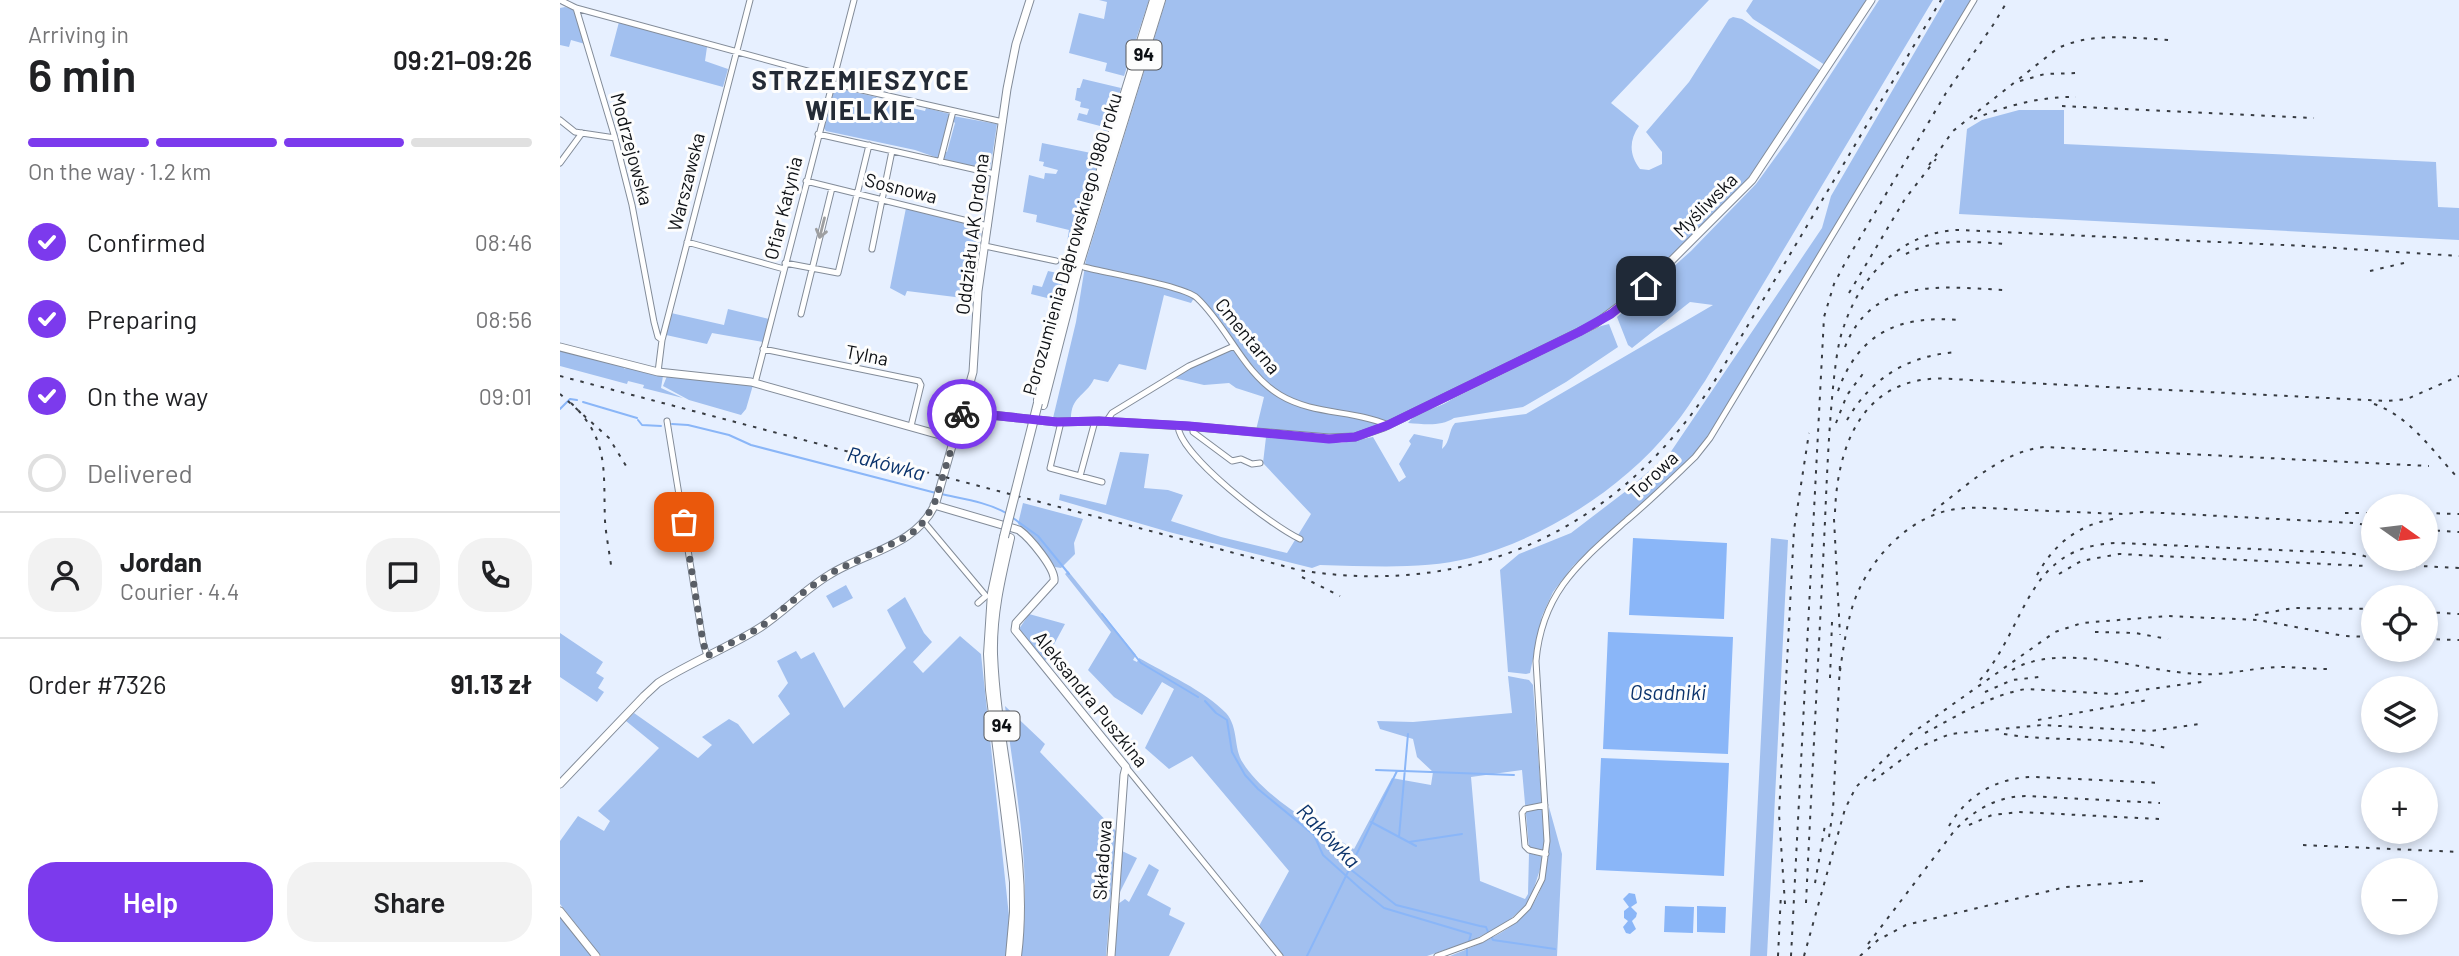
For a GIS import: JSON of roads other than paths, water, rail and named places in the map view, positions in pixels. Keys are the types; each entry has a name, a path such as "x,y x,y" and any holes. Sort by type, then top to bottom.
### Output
{"main road":[{"name":"Porozumienia Dąbrowskiego 1980 roku","path":"1010,956 1014,882 990,690 988,654 992,593 1040,404 1072,263 1153,0"},
{"name":"Porozumienia Dąbrowskiego 1980 roku","path":"1040,404 1079,265 1161,0"},
{"name":"Porozumienia Dąbrowskiego 1980 roku","path":"1007,538 997,594 993,654 1020,881 1017,956"}],"street":[{"name":"Warszawska","path":"658,372 662,340 750,0"},
{"name":"Ofiar Katynia","path":"755,383 854,0"},
{"name":"Oddziału AK Ordona","path":"924,522 939,490 975,361 978,295 1003,121 1014,55 1030,0"},
{"name":"Myśliwska","path":"962,412 1061,422 1095,421 1178,426 1339,439 1366,434 1388,425 1579,332 1611,314 1646,286 1752,180 1871,0"},
{"name":"Torowa","path":"1437,956 1481,940 1505,927 1525,912 1538,889 1546,854 1536,661 1540,632 1555,595 1582,561 1695,457 1710,438 1974,0"},
{"path":"561,1 576,8 832,81 1003,121"},
{"name":"Modrzejowska","path":"576,8 615,138 632,205 654,322 658,337 662,340"},
{"path":"940,162 953,111"},
{"path":"560,120 570,129 582,133 615,138"},
{"path":"560,163 582,133"},
{"path":"818,134 995,174"},
{"path":"687,242 785,266 837,274 869,145"},
{"path":"872,249 892,151"},
{"name":"Sosnowa","path":"806,181 988,226"},
{"path":"801,314 832,188"},
{"path":"985,246 1056,261"},
{"name":"Cmentarna","path":"1084,267 1193,295 1266,384 1287,399 1313,408 1388,425"},
{"path":"560,346 658,372 755,383 954,439"},
{"path":"1106,422 1112,413 1173,375 1234,346"},
{"name":"Tylna","path":"763,349 919,381 921,386 911,426"},
{"path":"667,421 707,656"},
{"path":"1080,476 1095,421"},
{"path":"1061,422 1050,468 1102,482"},
{"path":"1178,426 1178,431 1188,447 1204,466 1255,508 1300,539"},
{"path":"1193,427 1194,432 1232,461 1241,458 1259,464"},
{"name":"Aleksandra Puszkina","path":"935,502 1015,528 1029,539 1054,573 1055,580 1016,623 1015,632 1280,956"},
{"path":"560,784 646,693 665,679 761,627 831,573 908,536 924,522 986,596 978,603"},
{"name":"Składowa","path":"1111,956 1126,767"},
{"path":"1545,806 1525,809 1522,813 1525,846 1531,851 1546,854"},
{"path":"560,911 596,956"}],"water":[{"path":"1633,538 1727,543 1724,619 1629,615"},
{"name":"Osadniki","path":"1608,632 1733,637 1728,754 1603,749"},
{"name":"Osadniki","path":"1601,758 1729,763 1724,876 1596,870"},
{"path":"1629,893 1635,894 1637,903 1631,907 1637,913 1632,921 1636,929 1630,934 1626,933 1623,927 1628,921 1624,918 1624,911 1629,907 1623,899"},
{"path":"1665,906 1694,907 1693,933 1664,932"},
{"path":"1697,906 1726,907 1725,933 1697,932"}],"waterway":[{"name":"Rakówka","path":"560,409 570,399 577,400"},
{"name":"Rakówka","path":"583,402 637,418"},
{"name":"Rakówka","path":"638,420 642,425 661,426"},
{"name":"Rakówka","path":"672,424 729,435 751,445 936,493"},
{"name":"Rakówka","path":"941,494 983,503 1006,513"},
{"name":"Rakówka","path":"1013,518 1038,536 1069,574"},
{"name":"Rakówka","path":"1102,614 1141,663 1198,697"},
{"name":"Rakówka","path":"1205,701 1227,720 1232,752 1245,775 1314,835 1323,855 1384,908 1471,934 1469,941"},
{"path":"1399,837 1408,734"},
{"path":"1376,770 1514,775"},
{"path":"1307,956 1397,771"},
{"path":"1371,822 1416,846"},
{"path":"1409,842 1462,834"},
{"name":"Rakówka","path":"1350,869 1396,905 1486,927 1488,932"},
{"name":"Rakówka","path":"1492,938 1555,949"},
{"name":"Rakówka","path":"1467,949 1467,956"}],"railway":[{"path":"560,376 1299,570 1364,576 1426,573 1485,561 1540,540 1591,510 1639,473 1681,427 1719,374 1941,0"},
{"path":"1791,956 1824,317 1834,284 1845,263 1946,93 2008,0"},
{"path":"1929,165 1953,131 2058,48 2098,38 2169,40"},
{"path":"2020,81 2045,74 2077,73"},
{"path":"1974,119 2024,103 2076,97"},
{"path":"2062,106 2314,118"},
{"path":"1849,293 1905,199 1936,159"},
{"path":"1806,903 1832,396 1839,345 1852,307 1873,273 1887,259 1920,238 1959,230 2459,256"},
{"path":"1906,254 1943,243 2006,244"},
{"path":"2370,271 2404,263"},
{"path":"1845,347 1857,324 1873,308 1892,297 1934,288 2004,290"},
{"path":"1838,391 1857,354 1884,332 1919,321 1960,320"},
{"path":"1847,420 1868,392 1894,371 1924,358 1958,352"},
{"path":"1836,423 1847,395 1865,371"},
{"path":"1835,512 1840,470 1853,431 1878,399 1895,388 1916,381 1949,379 2387,401 2407,399 2459,376"},
{"path":"560,394 609,438 628,469"},
{"path":"571,403 592,430 602,457 605,521 611,565"},
{"path":"2374,404 2410,426 2459,479"},
{"path":"1785,904 1779,814 1794,530 1809,433"},
{"path":"1933,511 1999,463 2028,450 2044,447 2429,466"},
{"path":"1840,671 1850,616 1858,593 1874,564 1910,528 1924,519 1949,510 1981,508 2125,514 2143,512 2361,524"},
{"path":"2345,513 2361,513"},
{"path":"2438,513 2459,514"},
{"path":"1834,519 1840,635"},
{"path":"2037,575 2051,554 2068,538 2089,526 2113,519"},
{"path":"2438,531 2459,532"},
{"path":"1980,680 1996,659 2032,592 2046,573 2064,558 2087,547 2118,543 2361,555"},
{"path":"2059,574 2081,561 2119,554 2361,566"},
{"path":"2438,567 2459,568"},
{"path":"1302,577 1340,596"},
{"path":"2255,615 2293,608 2361,609"},
{"path":"2438,613 2459,614"},
{"path":"1804,956 1845,809 1856,787 1908,736 2055,632 2082,623 2167,616 2258,620 2344,636 2361,637"},
{"path":"1830,678 1832,622"},
{"path":"2095,632 2135,633 2168,639"},
{"path":"2438,639 2459,640"},
{"path":"2012,670 2032,662 2054,658 2104,660 2198,674 2278,667 2327,669"},
{"path":"1829,837 1833,810 1840,663"},
{"path":"1985,692 2012,680 2039,677"},
{"path":"1925,733 1987,701 2026,689 2114,694 2208,681"},
{"path":"2038,720 2148,700"},
{"path":"1873,781 1917,748 1950,734 2042,725 2150,731 2200,724"},
{"path":"2004,734 2109,740 2170,749"},
{"path":"1949,826 1974,797 2008,780 2034,777 2160,783"},
{"path":"1868,944 1955,830 1988,805 2006,798 2027,796 2160,803"},
{"path":"1969,825 1992,815 2019,812 2159,819"},
{"path":"1815,883 1825,825"},
{"path":"2303,845 2459,852"},
{"path":"1860,956 1878,940 1906,925 2066,887 2143,881"},
{"path":"1778,956 1781,893"}],"district":[{"name":"STRZEMIESZYCE WIELKIE","path":"861,96"}]}
